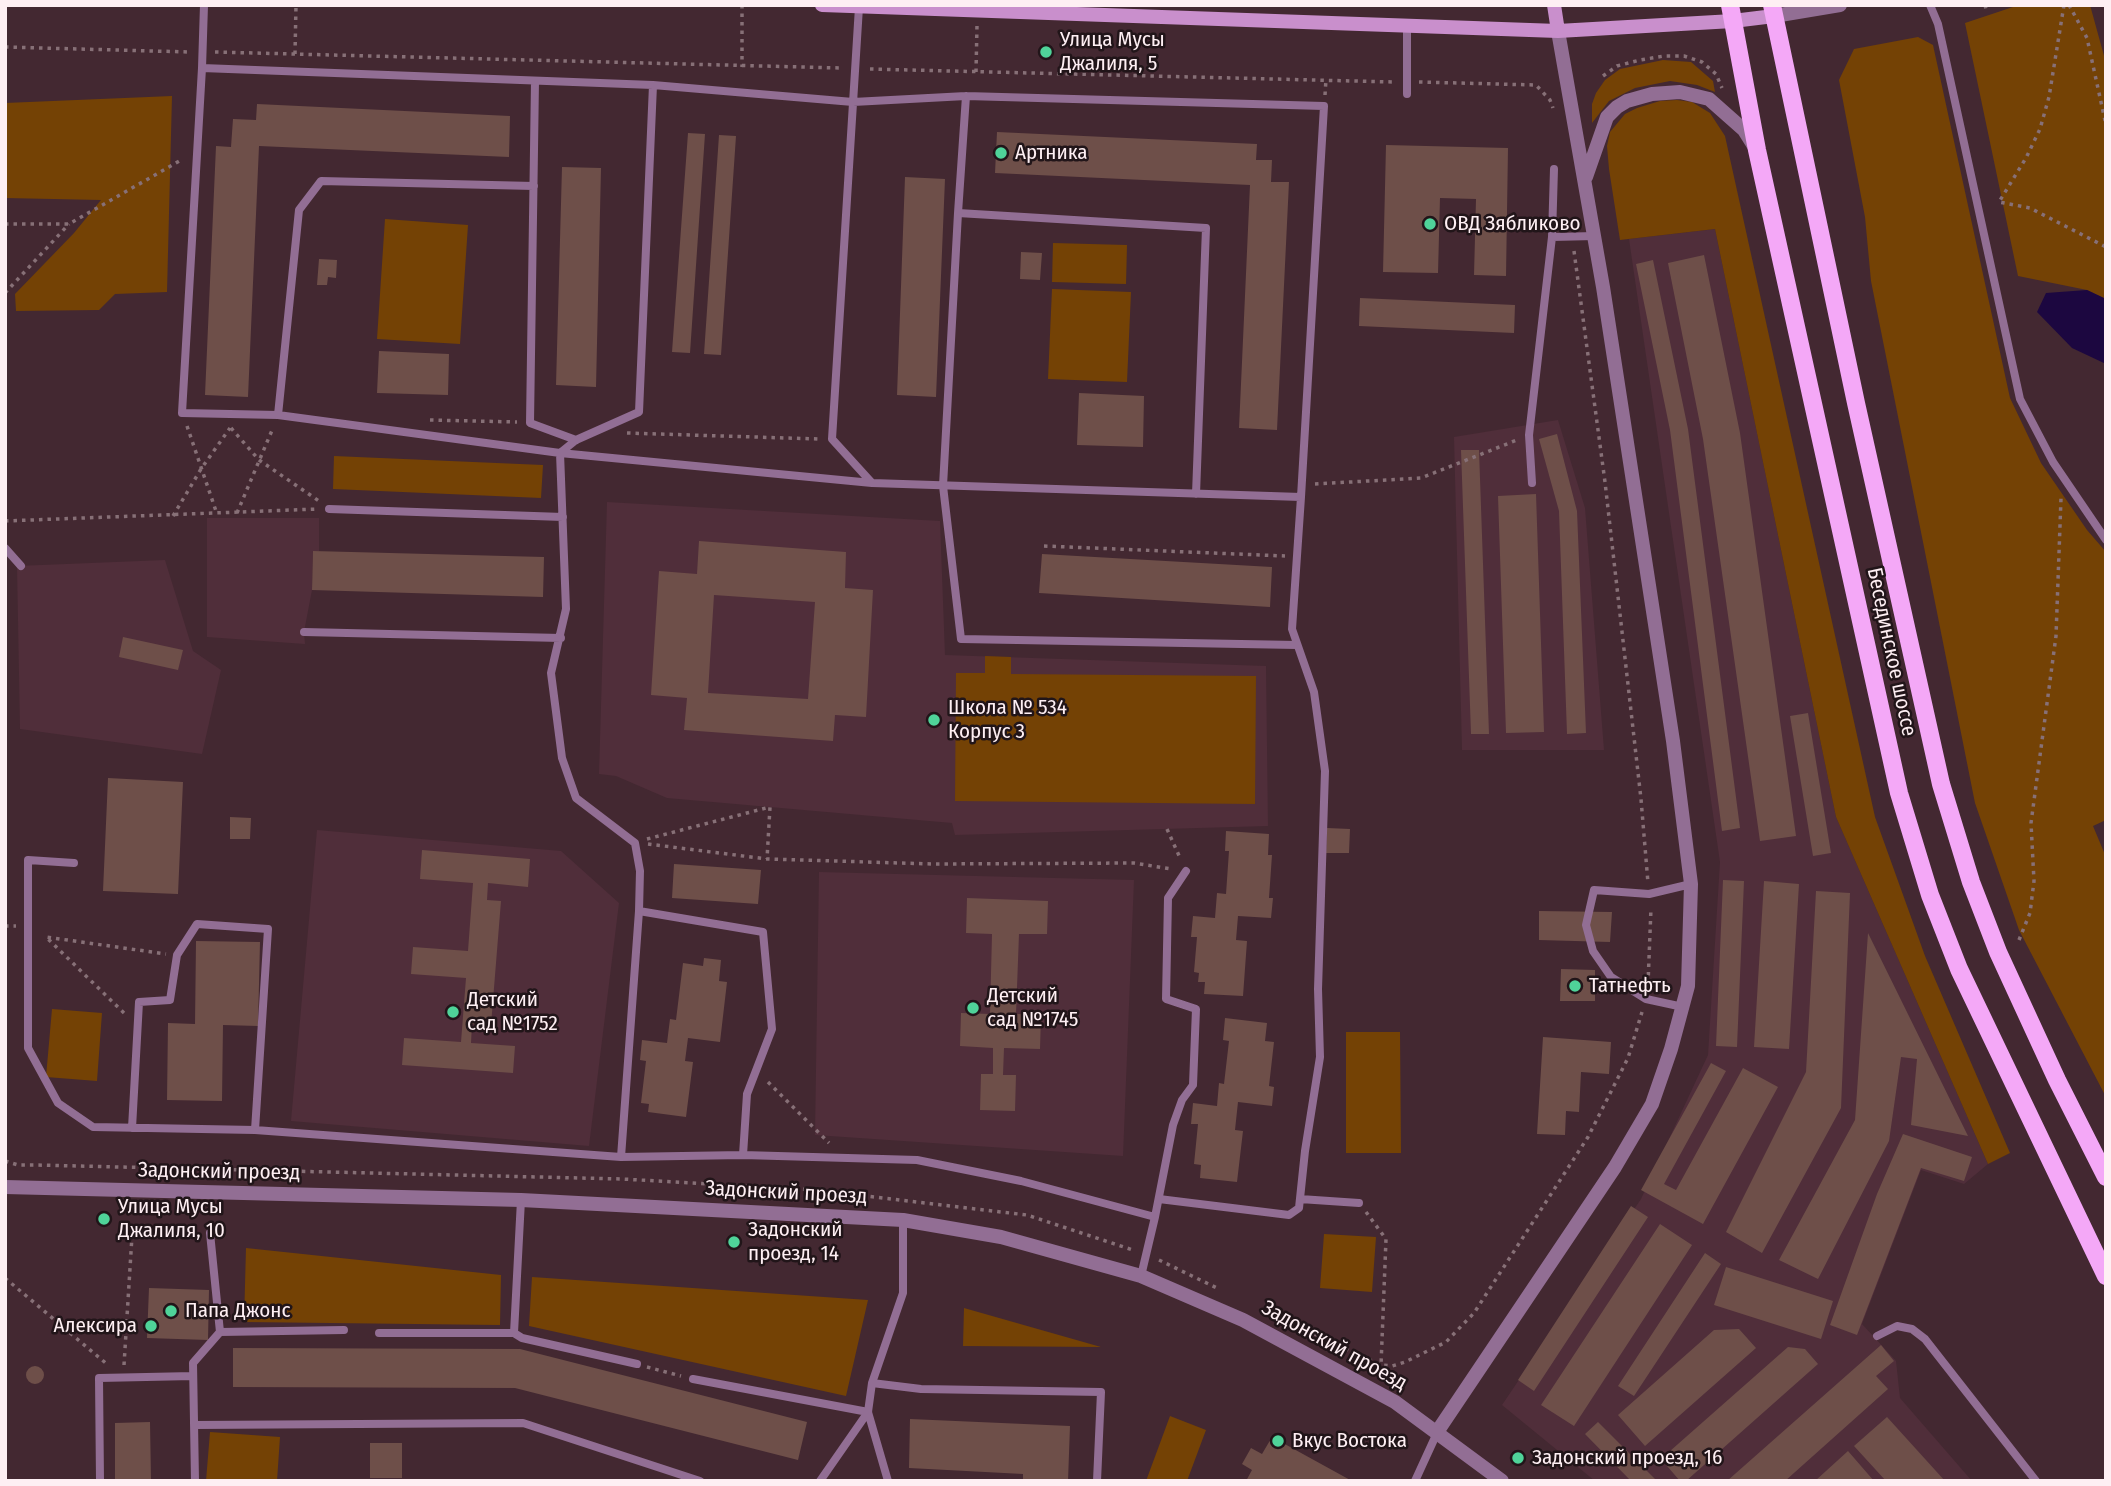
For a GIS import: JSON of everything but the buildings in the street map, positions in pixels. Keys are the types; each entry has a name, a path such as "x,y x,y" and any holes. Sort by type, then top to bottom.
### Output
{"main road":[{"path":"822,5 1558,32 1773,11"},
{"path":"1554,5 1558,32"},
{"name":"Бесединское шоссе","path":"1773,11 1856,403 1941,784 1970,882 1998,952 2057,1080 2106,1177"},
{"name":"Бесединское шоссе","path":"1731,13 1757,150 1899,793 1930,895 1959,969 2106,1276"}],"street":[{"path":"1773,11 1840,5"},
{"path":"1437,1432 1615,1167 1652,1104 1688,986 1691,884 1673,741 1595,236 1558,32"},
{"path":"1585,181 1607,117 1617,107 1652,94 1679,92 1709,99 1744,130 1757,150"},
{"name":"Задонский проезд","path":"5,1188 521,1200 903,1220 1001,1237 1141,1276 1243,1320 1395,1402 1502,1481"}],"lane":[{"path":"204,5 182,413 278,415 560,453 872,483 1301,497"},
{"path":"1930,5 1938,24 2020,399 2061,474 2106,540"},
{"path":"859,6 832,439 872,483"},
{"path":"1407,25 1407,94"},
{"path":"202,68 653,85 853,102 966,96 1324,106 1292,629 1314,692 1325,771 1318,989 1320,1057 1300,1199 1298,1208 1289,1215 1158,1199"},
{"path":"535,81 530,423 576,440"},
{"path":"560,453 576,440 639,412 653,85"},
{"path":"966,96 943,486 961,639 1297,645"},
{"path":"1532,483 1529,435 1552,237 1554,169"},
{"path":"278,415 299,210 321,181 534,186"},
{"path":"958,213 1206,228 1196,494"},
{"path":"1552,237 1595,236"},
{"path":"560,453 566,609 551,673 562,758 576,798 635,843 640,871 621,1157"},
{"path":"329,509 563,517"},
{"path":"5,548 21,566"},
{"path":"304,632 561,638"},
{"path":"74,863 28,860 28,1048 58,1103 93,1127 255,1130 621,1157 743,1156 917,1160 1021,1181 1155,1217"},
{"path":"1141,1276 1173,1125 1182,1100 1192,1085 1196,1009 1166,999 1168,898 1186,872"},
{"path":"1683,1007 1646,999 1611,977 1593,951 1586,925 1594,890 1649,894 1691,884"},
{"path":"639,911 763,932 772,1028 747,1094 743,1156"},
{"path":"132,1128 139,1002 170,1000 177,955 197,924 268,929 255,1130"},
{"path":"1300,1199 1359,1203"},
{"path":"514,1333 521,1200"},
{"path":"888,1481 868,1412 872,1382 903,1293 903,1220"},
{"path":"195,1481 193,1363 220,1332 210,1233"},
{"path":"1877,1336 1897,1326 1912,1329 1925,1339 2036,1481"},
{"path":"220,1332 344,1330"},
{"path":"379,1333 514,1333 522,1339 637,1364"},
{"path":"100,1481 99,1378 193,1376"},
{"path":"693,1379 868,1412"},
{"path":"872,1382 921,1389 1101,1392 1097,1481"},
{"path":"820,1481 868,1412"},
{"path":"194,1425 523,1423 700,1481"},
{"path":"1415,1481 1437,1432"}],"path":[{"path":"295,54 296,5"},
{"path":"742,5 743,67"},
{"path":"2064,5 2049,97 2040,129 1999,202 2030,208 2106,247"},
{"path":"2069,5 2087,38 2106,125"},
{"path":"976,72 978,10"},
{"path":"5,47 1536,85 1550,100 1556,115"},
{"path":"1603,76 1617,66 1640,60 1684,56 1702,62 1716,74 1724,97"},
{"path":"5,293 69,224 197,151"},
{"path":"5,224 69,224"},
{"path":"1273,1315 1381,1365 1392,1366 1405,1362 1446,1342 1474,1313 1588,1137 1628,1058 1646,999 1652,918 1641,799 1605,482 1572,238"},
{"path":"182,413 217,514"},
{"path":"217,414 259,460 329,509"},
{"path":"173,516 230,428"},
{"path":"593,432 832,439"},
{"path":"1302,485 1421,478 1529,435"},
{"path":"2018,940 2030,912 2034,881 2031,823 2056,636 2061,474"},
{"path":"5,521 329,509"},
{"path":"1044,546 1297,556"},
{"path":"635,843 770,807 767,859"},
{"path":"1167,829 1186,872"},
{"path":"635,843 767,859 934,864 1134,863 1186,872"},
{"path":"138,1027 46,937 177,955"},
{"path":"756,1070 844,1158"},
{"path":"5,1161 36,1166 622,1179 815,1190 1027,1216 1147,1255 1223,1291"},
{"path":"1359,1203 1386,1238 1381,1365"},
{"path":"123,1377 132,1236"},
{"path":"5,1278 123,1377"},
{"path":"637,1364 693,1379"}],"shaded area":[{"path":"2019,5 2090,5 2106,63 2106,299 2087,290 2018,276 1965,23"},
{"path":"1918,37 1933,45 2010,398 2041,463 2087,530 2106,552 2106,820 2093,826 2106,857 2106,1097 2019,930 1975,803 1871,281 1865,217 1839,80 1854,49"},
{"path":"1663,60 1691,62 1713,81 1715,92 1697,85 1670,81 1635,88 1609,101 1592,123 1592,104 1605,80 1620,69"},
{"path":"172,96 167,292 115,294 99,310 16,311 15,294 74,233 101,200 5,198 5,103"},
{"path":"1660,101 1692,102 1710,113 1725,136 1875,817 1925,956 2010,1153 1988,1164 1836,817 1715,229 1620,240 1609,169 1607,146 1610,132 1625,114 1637,108"},
{"path":"385,219 468,225 460,344 377,339"},
{"path":"1715,229 1836,817 1988,1164 1964,1184 1921,1170 1862,1324 1896,1361 1900,1398 1972,1481 1595,1481 1502,1405 1641,1199 1708,1055 1720,862 1629,239"},
{"path":"1053,243 1127,245 1126,284 1052,282"},
{"path":"1052,289 1131,292 1127,382 1048,379"},
{"path":"2087,290 2106,299 2106,364 2072,348 2037,312 2046,293"},
{"path":"1558,420 1585,508 1604,750 1462,750 1454,437"},
{"path":"334,456 543,465 541,498 333,489"},
{"name":"Школа № 534 Корпус 3","path":"607,502 940,521 945,655 1266,666 1268,826 955,835 952,823 667,798 616,776 599,774"},
{"path":"207,518 319,518 319,551 313,551 312,590 304,632 305,644 207,637"},
{"path":"165,560 193,651 221,670 202,754 20,729 17,566"},
{"path":"985,656 1011,657 1011,674 1256,676 1255,804 955,801 956,673 985,673"},
{"name":"Детский сад №1752","path":"317,830 561,851 619,903 589,1146 291,1121"},
{"name":"Детский сад №1745","path":"819,872 1134,880 1123,1156 815,1135"},
{"path":"52,1009 102,1013 97,1081 46,1077"},
{"path":"1346,1032 1400,1032 1401,1153 1346,1153"},
{"path":"1324,1234 1376,1237 1372,1292 1320,1288"},
{"path":"246,1248 501,1275 500,1325 244,1322"},
{"path":"532,1277 868,1300 846,1396 529,1326"},
{"path":"964,1308 1101,1347 963,1346"},
{"path":"1170,1416 1206,1430 1187,1481 1146,1481"},
{"path":"210,1432 280,1437 277,1481 206,1481"}],"place":[{"name":"Улица Мусы Джалиля, 5","path":"1046,52"},
{"name":"Артника","path":"1001,153"},
{"name":"ОВД Зябликово","path":"1430,224"},
{"name":"Школа № 534 Корпус 3","path":"934,720"},
{"name":"Татнефть","path":"1575,986"},
{"name":"Детский сад №1745","path":"973,1008"},
{"name":"Детский сад №1752","path":"453,1012"},
{"name":"Улица Мусы Джалиля, 10","path":"104,1219"},
{"name":"Задонский проезд, 14","path":"734,1242"},
{"name":"Папа Джонс","path":"171,1311"},
{"name":"Алексира","path":"151,1326"},
{"name":"Вкус Востока","path":"1278,1441"},
{"name":"Задонский проезд, 16","path":"1518,1458"}]}
